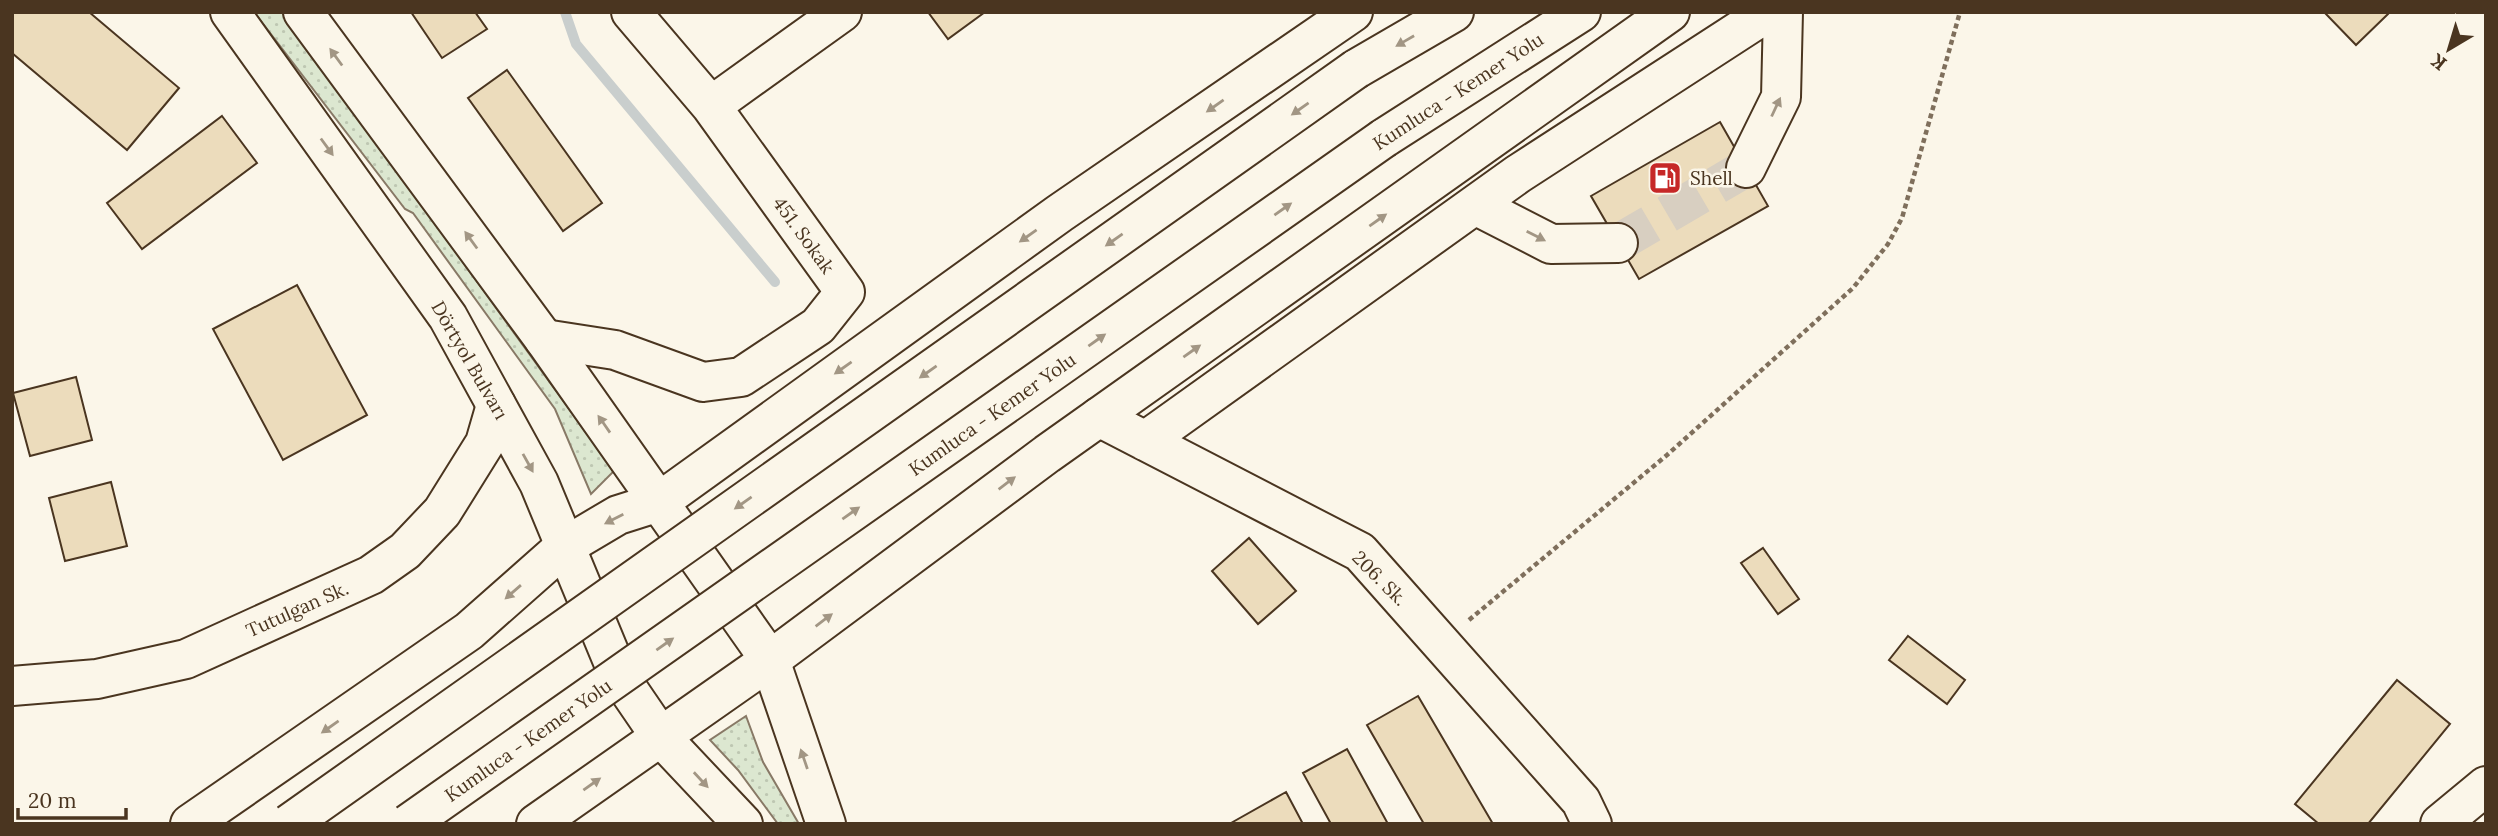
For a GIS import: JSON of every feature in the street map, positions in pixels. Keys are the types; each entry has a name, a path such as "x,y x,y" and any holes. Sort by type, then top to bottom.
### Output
{"main road":[{"name":"Dörtyol Bulvarı","path":"230,12 449,317 539,483 619,676 660,736 743,824"},
{"path":"303,12 544,339 770,660 826,824"},
{"name":"451. Sokak","path":"544,339 615,350 703,382 741,377 818,326 845,292 711,106 631,12"},
{"path":"711,106 842,12"},
{"path":"190,824 468,631 564,547 618,515 659,502 1049,221 1353,12"},
{"path":"289,824 1356,69 1454,12"},
{"name":"Kumluca - Kemer Yolu","path":"408,824 1384,138 1581,12"},
{"path":"536,824 770,660 1099,417 1670,12"},
{"path":"1145,441 1475,205 1768,12"},
{"path":"1746,168 1781,97 1783,12"},
{"path":"1475,205 1551,244 1618,243"},
{"name":"Tutulgan Sk.","path":"12,686 97,679 186,659 371,575 405,551 442,512 485,443 496,405"},
{"name":"206. Sk.","path":"1099,417 1360,552 1581,801 1592,824"},
{"path":"2440,824 2486,786"}],"path":[{"path":"1442,643 1667,455 1853,288 1870,268 1902,218 1960,12"}],"green space":[{"path":"254,12 282,12 614,471 591,494 555,409 413,213 405,209"},
{"path":"746,716 763,762 799,824 778,824 738,770 710,740"}],"building":[{"path":"12,12 89,12 179,88 127,150 12,53"},
{"path":"411,12 475,12 487,29 442,58"},
{"path":"928,12 985,12 948,39"},
{"path":"2324,12 2387,12 2388,14 2356,45"},
{"path":"507,70 602,203 563,231 468,98"},
{"path":"222,116 257,163 142,249 107,203"},
{"path":"1720,122 1768,206 1639,279 1591,196"},
{"path":"297,285 367,415 283,460 213,329"},
{"path":"76,377 92,440 30,456 13,393"},
{"path":"111,482 127,546 65,561 49,498"},
{"path":"1249,538 1296,591 1258,624 1212,571"},
{"path":"1763,548 1799,599 1778,614 1741,563"},
{"path":"1908,636 1965,680 1947,704 1889,660"},
{"path":"2397,680 2450,724 2368,824 2319,824 2295,804"},
{"path":"1418,696 1493,824 1424,824 1367,725"},
{"path":"1347,749 1388,824 1331,824 1303,773"},
{"path":"1286,792 1303,824 1231,824 1231,823"}],"waterway":[{"path":"565,12 576,44 775,282"}],"tunnel":[{"path":"1618,243 1746,168"}],"place":[{"name":"Shell","path":"1665,178"}]}
